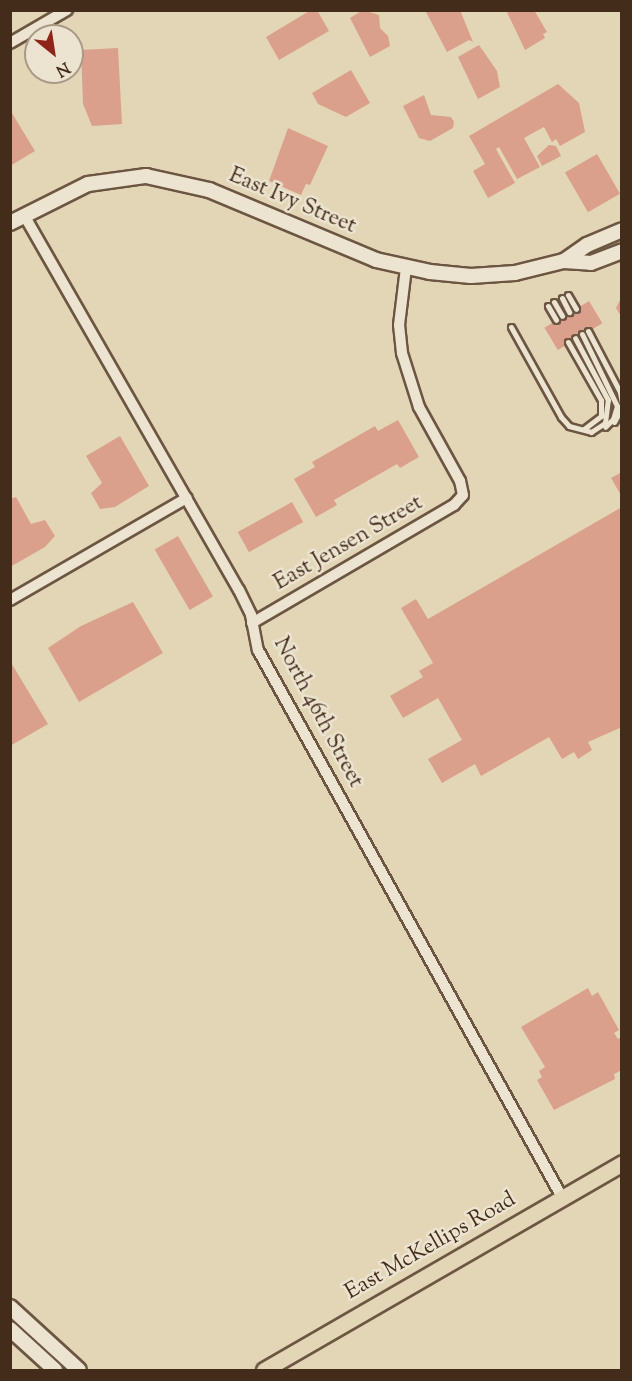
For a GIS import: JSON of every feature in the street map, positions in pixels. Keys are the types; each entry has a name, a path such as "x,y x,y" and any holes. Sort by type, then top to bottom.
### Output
{"main road":[{"name":"East McKellips Road","path":"264,1371 621,1163"}],"street":[{"path":"10,43 67,10"},
{"name":"East Ivy Street","path":"10,223 88,184 146,176 177,180 209,189 376,260 406,268 488,276 564,261 591,263 621,251"},
{"name":"North 46th Street","path":"24,215 239,590 252,623 258,650 562,1197"},
{"name":"East Ivy Street","path":"564,261 621,230"},
{"name":"East Jensen Street","path":"252,623 454,505 463,495 460,481 416,399 402,353 399,325 406,268"},
{"path":"10,600 187,498"},
{"path":"10,1307 78,1371"},
{"path":"10,1329 56,1371"}],"lane":[{"path":"569,312 565,296 576,309"},
{"path":"554,302 562,316"},
{"path":"548,306 556,320"},
{"path":"511,327 561,417 569,426 583,430 605,427 619,416 621,405 620,392 588,331"},
{"path":"582,334 617,406 613,419 605,427"},
{"path":"575,338 608,400 609,413 598,429"},
{"path":"568,342 602,400 601,416 583,430"}],"building":[{"path":"311,10 317,10 329,31 279,60 266,37"},
{"path":"363,10 379,15 380,28 388,36 390,46 370,57 350,18"},
{"path":"425,10 460,10 473,42 469,40 447,52"},
{"path":"506,10 534,10 547,32 543,34 545,38 525,50"},
{"path":"479,45 497,71 500,87 478,99 458,57"},
{"path":"118,48 122,124 92,126 83,104 84,50"},
{"path":"351,70 370,103 346,117 318,104 312,93"},
{"path":"558,84 579,103 585,132 560,146 556,139 552,142 544,127 524,138 540,167 517,179 499,147 496,149 515,183 488,198 473,171 485,164 469,136"},
{"path":"424,95 431,115 451,117 454,122 453,128 430,141 419,138 403,106"},
{"path":"10,110 35,151 10,166"},
{"path":"288,128 328,146 310,185 306,184 301,195 269,181"},
{"path":"549,145 556,146 561,156 542,166 537,156"},
{"path":"597,154 620,194 588,212 565,172"},
{"path":"622,296 622,318 616,308"},
{"path":"589,301 602,323 558,350 544,328"},
{"path":"398,420 419,457 400,468 397,464 334,500 337,505 316,517 294,479 315,467 312,462 375,426 378,431"},
{"path":"120,436 149,486 115,507 100,509 91,493 102,483 86,456"},
{"path":"622,472 622,497 611,478"},
{"path":"16,497 31,524 45,520 55,536 45,547 10,567 10,499"},
{"path":"292,502 303,522 249,552 238,532"},
{"path":"622,507 622,727 588,742 592,750 578,759 574,752 562,759 549,737 481,776 475,764 442,783 428,759 462,740 438,698 403,718 390,696 423,677 419,671 433,663 401,608 416,599 428,619"},
{"path":"178,536 213,597 190,610 155,550"},
{"path":"133,602 163,653 79,702 48,648 81,626"},
{"path":"10,661 48,724 10,746"},
{"path":"588,988 592,996 598,992 619,1030 614,1033 618,1039 622,1037 622,1070 614,1074 615,1079 554,1110 537,1080 542,1077 539,1071 545,1067 521,1027"}]}
